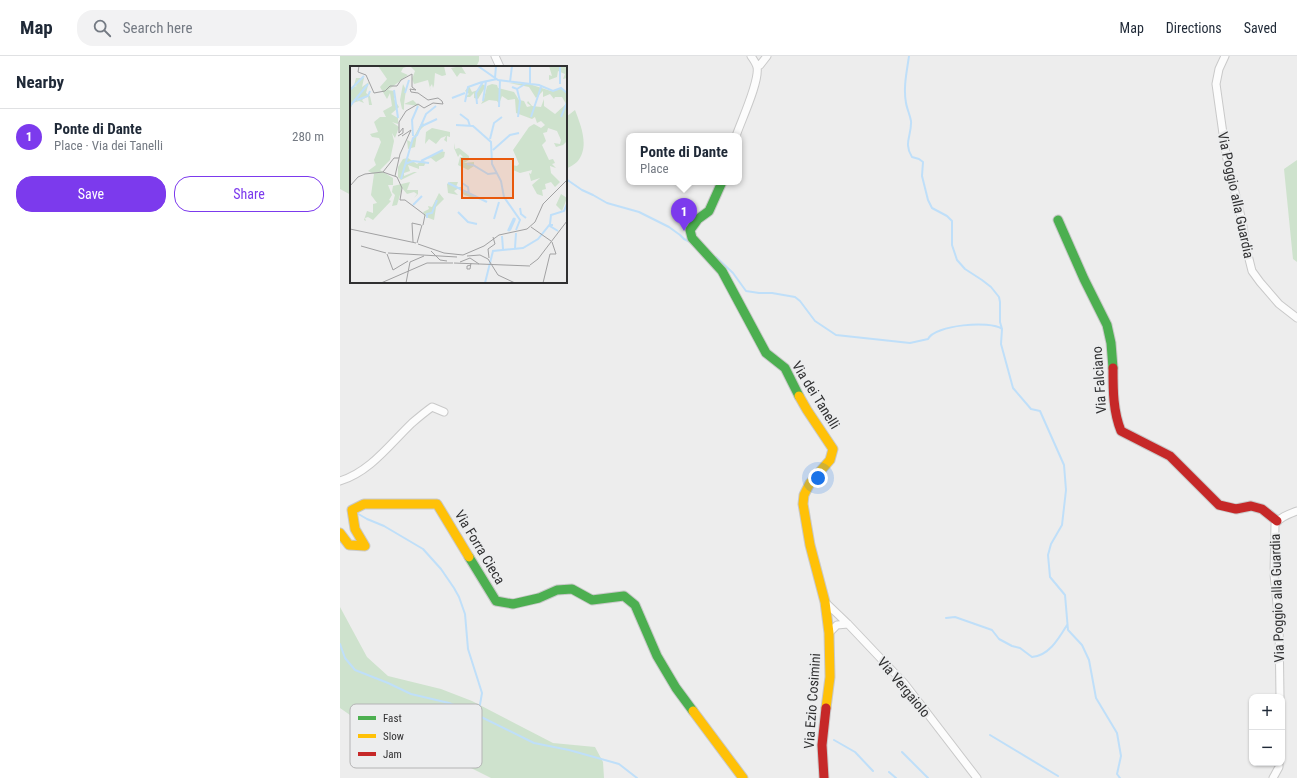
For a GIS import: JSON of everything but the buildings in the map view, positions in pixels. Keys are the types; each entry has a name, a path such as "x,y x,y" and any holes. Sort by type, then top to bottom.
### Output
{"street":[{"path":"495,56 500,66"},
{"path":"737,133 755,82 757,67 751,56"},
{"path":"757,67 767,56"},
{"name":"Via Poggio alla Guardia","path":"1225,56 1219,69 1216,84 1219,108 1226,155 1252,271 1279,304 1297,318"},
{"name":"Via dei Tanelli","path":"721,185 709,211 698,219 690,230 697,243 722,271 766,353 785,368 807,410 833,449 830,460 810,483 804,495 803,504 810,545 825,602"},
{"name":"Via Falciano","path":"1058,220 1073,256 1109,332 1112,347 1115,410 1117,423 1121,431 1170,456 1214,502 1219,505 1236,509 1251,506 1262,509 1277,521"},
{"path":"340,481 350,478 365,470 414,422 432,407 444,412"},
{"name":"Via Forra Cieca","path":"340,533 349,545 365,546 352,523 352,510 364,504 437,504 496,601 513,604 539,598 557,590 572,589 592,600 624,596 635,605 657,656 676,688 744,778"},
{"name":"Via Poggio alla Guardia","path":"1280,694 1279,624 1274,574 1275,524 1277,521 1297,511"},
{"name":"Via Vergaiolo","path":"825,602 904,683 977,778"},
{"name":"Via Ezio Cosimini","path":"824,778 822,746 830,677 829,633 825,602"},
{"path":"829,633 837,625 848,624"},
{"path":"1272,778 1279,766"}],"green space":[{"path":"340,56 479,56 479,61 476,66 350,66 350,194 340,189"},
{"path":"575,110 580,123 584,143 581,156 577,162 567,168 567,116"},
{"path":"1297,160 1297,262 1293,259 1284,169"},
{"path":"340,607 367,657 388,676 441,689 478,704 350,704 350,715 340,708"},
{"path":"482,706 553,743 595,747 603,762 604,778 491,778 471,768 482,768"}],"waterway":[{"path":"909,56 905,91 906,103 911,121 908,143 909,152 912,157 923,162 922,176 928,200 932,208 947,216 952,221 952,245 957,260 965,269 991,287 999,297 1000,322 1002,329 1001,344 1013,388 1031,409 1040,411 1064,465 1066,490 1062,525 1051,544 1048,555 1050,577 1065,595 1068,630 1082,645 1089,660 1096,698 1117,733 1121,756 1117,774 1120,778"},
{"path":"567,180 582,190 607,203 639,212 669,227 690,242"},
{"path":"716,257 733,273 746,291 795,297 800,301 815,321 836,335 910,343 928,339 933,334 941,330 963,325 996,326 1002,329"},
{"path":"355,512 384,526 423,549 441,569 454,588 465,614 468,649 482,693 480,704"},
{"path":"946,618 955,617 992,630 999,639 1012,646 1020,648 1032,657 1044,653 1053,646 1067,625"},
{"path":"340,644 345,658 355,670 411,694 451,704"},
{"path":"482,717 534,743 569,750 619,764 637,778"},
{"path":"990,735 1058,776"},
{"path":"834,740 855,752 873,771"},
{"path":"902,752 928,778"},
{"path":"889,772 896,778"}],"traffic: fast":[{"path":"721,185 709,211 698,219 690,230 692,238 722,271 766,353 785,368 799,396"},
{"path":"1058,220 1084,279 1107,325 1111,343 1113,368"},
{"path":"469,557 496,601 513,604 539,598 557,590 572,589 592,600 624,596 635,605 657,656 676,688 693,711"}],"traffic: slow":[{"path":"799,396 833,449 830,460 810,483 804,495 803,504 810,545 825,602 829,633 830,677 826,708"},
{"path":"340,533 349,545 365,546 355,529 352,510 364,504 437,504 469,557"},
{"path":"693,711 743,778"}],"traffic: jam":[{"path":"1113,368 1115,408 1121,431 1170,456 1219,505 1236,509 1251,506 1262,509 1277,521"},
{"path":"824,778 822,745 826,708"}],"place":[{"name":"Ponte di Dante","path":"684,231"}]}
